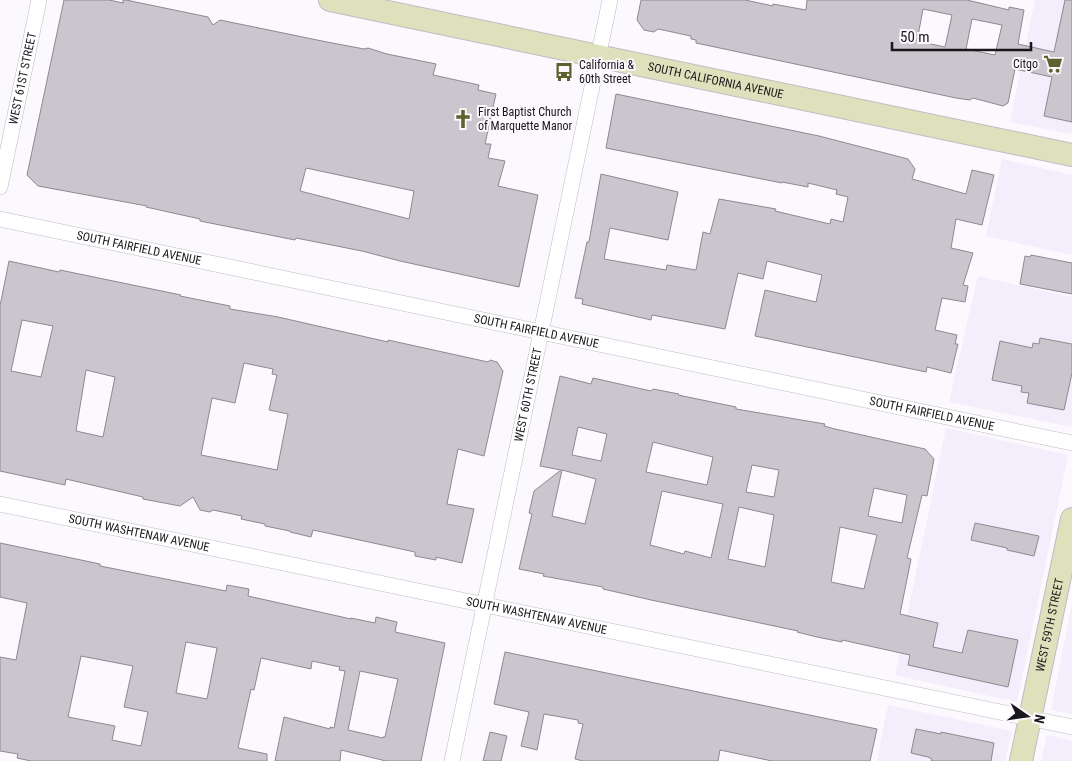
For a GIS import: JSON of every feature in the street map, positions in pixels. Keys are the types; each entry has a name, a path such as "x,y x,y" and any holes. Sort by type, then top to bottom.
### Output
{"street":[{"name":"WEST 61ST STREET","path":"0,187 39,0"},
{"name":"SOUTH CALIFORNIA AVENUE","path":"330,0 1072,155"},
{"name":"WEST 60TH STREET","path":"452,761 610,0"},
{"name":"SOUTH FAIRFIELD AVENUE","path":"0,218 1072,443"},
{"name":"SOUTH WASHTENAW AVENUE","path":"0,504 1072,727"},
{"name":"WEST 59TH STREET","path":"1022,761 1072,519"}],"shaded area":[{"path":"1035,0 1072,0 1072,134 1010,122"},
{"path":"1002,159 1072,175 1072,255 986,236"},
{"path":"978,276 1072,297 1072,427 949,402"},
{"path":"946,428 1068,455 1017,702 895,675"},
{"path":"1072,603 1072,714 1051,710"},
{"path":"888,705 1012,731 1005,761 877,761"},
{"path":"1047,735 1072,741 1072,761 1041,761"}],"building":[{"path":"64,0 109,0 123,3 123,0 126,0 208,17 213,25 220,20 364,49 368,48 436,64 433,75 479,85 478,90 496,94 485,144 491,144 488,158 505,161 498,186 538,195 519,287 362,251 200,221 200,219 147,206 38,186 27,175","holes":["306,168 414,191 409,219 300,191"]},
{"path":"641,0 745,0 806,10 807,0 967,0 1009,10 1009,7 1024,10 1018,44 1054,52 1065,0 1072,0 1072,122 1044,116 1052,77 1015,69 1008,103 1003,106 973,98 970,100 956,98 696,43 696,40 691,39 691,36 658,29 654,32 644,30 637,20","holes":["923,9 952,15 945,47 917,41","972,19 1002,25 995,55 966,49"]},
{"path":"616,94 819,136 908,159 915,169 912,179 966,194 972,170 994,175 982,225 956,219 951,248 973,253 963,285 968,286 965,302 942,298 935,330 957,335 955,344 958,344 951,373 927,367 926,372 755,336 765,290 816,302 822,275 767,261 763,279 738,273 725,329 652,315 651,320 582,304 583,299 575,298 587,242 589,242 601,174 678,192 668,240 610,228 604,259 666,270 667,265 696,270 703,232 710,234 719,199 776,209 775,211 830,224 831,219 843,222 848,197 836,194 837,190 808,183 808,187 782,183 606,148"},
{"path":"1031,255 1072,263 1072,294 1020,284 1025,256 1030,257"},
{"path":"9,261 181,295 230,306 230,309 278,317 388,342 388,340 488,362 490,360 497,362 503,371 484,456 458,449 447,504 474,509 462,563 436,557 436,560 415,556 415,552 313,530 311,537 265,526 265,524 241,519 242,516 213,510 210,512 200,510 193,497 180,506 143,499 143,497 66,479 65,485 0,471 0,306","holes":["22,320 53,326 41,377 11,371","244,363 273,369 272,374 277,375 269,410 288,414 277,470 201,455 212,398 235,403","86,370 115,377 103,437 76,431"]},
{"path":"1040,338 1072,344 1072,373 1064,410 1027,403 1029,393 1021,392 1022,386 992,380 1000,341 1032,348 1033,343 1039,344"},
{"path":"560,376 591,384 593,378 651,391 653,389 679,394 736,407 736,409 825,424 824,426 835,429 925,449 934,459 927,496 922,495 907,558 911,559 900,614 938,623 933,647 962,653 968,630 1018,640 1008,687 908,665 910,655 842,640 842,642 817,637 798,631 651,600 603,589 603,587 543,576 544,574 519,569 532,514 529,513 534,491 561,470 540,466","holes":["578,427 607,434 601,461 572,455","653,442 713,457 707,485 646,472","752,465 779,470 774,497 746,492","562,470 596,479 585,524 552,516","874,488 907,495 902,523 868,516","662,491 723,504 711,558 685,551 684,554 650,545","739,507 774,515 765,567 728,559","840,527 877,535 864,589 831,582"]},
{"path":"975,523 1039,536 1034,556 971,540"},
{"path":"0,543 100,564 100,566 226,591 227,585 249,589 248,596 351,619 375,623 376,617 397,622 395,632 445,643 421,761 386,761 341,750 340,761 275,761 284,717 330,729 330,727 334,728 345,671 339,670 340,667 312,661 311,669 261,658 254,690 251,689 238,748 267,754 267,761 31,761 17,758 18,754 0,751 0,657 16,660 27,603 0,597","holes":["186,642 217,648 207,699 176,693","81,656 133,666 124,707 148,712 141,746 112,740 115,726 68,717","360,671 398,679 385,737 348,730"]},
{"path":"505,652 877,729 870,761 772,761 720,750 718,761 583,761 575,759 583,724 578,723 578,720 544,714 537,750 521,746 529,712 494,704"},
{"path":"916,729 994,743 991,761 931,761 932,759 928,757 911,753"},
{"path":"490,732 507,736 501,761 483,761"}],"place":[{"name":"Citgo","path":"1053,64"},
{"name":"California & 60th Street","path":"564,72"},
{"name":"First Baptist Church of Marquette Manor","path":"463,119"}]}
